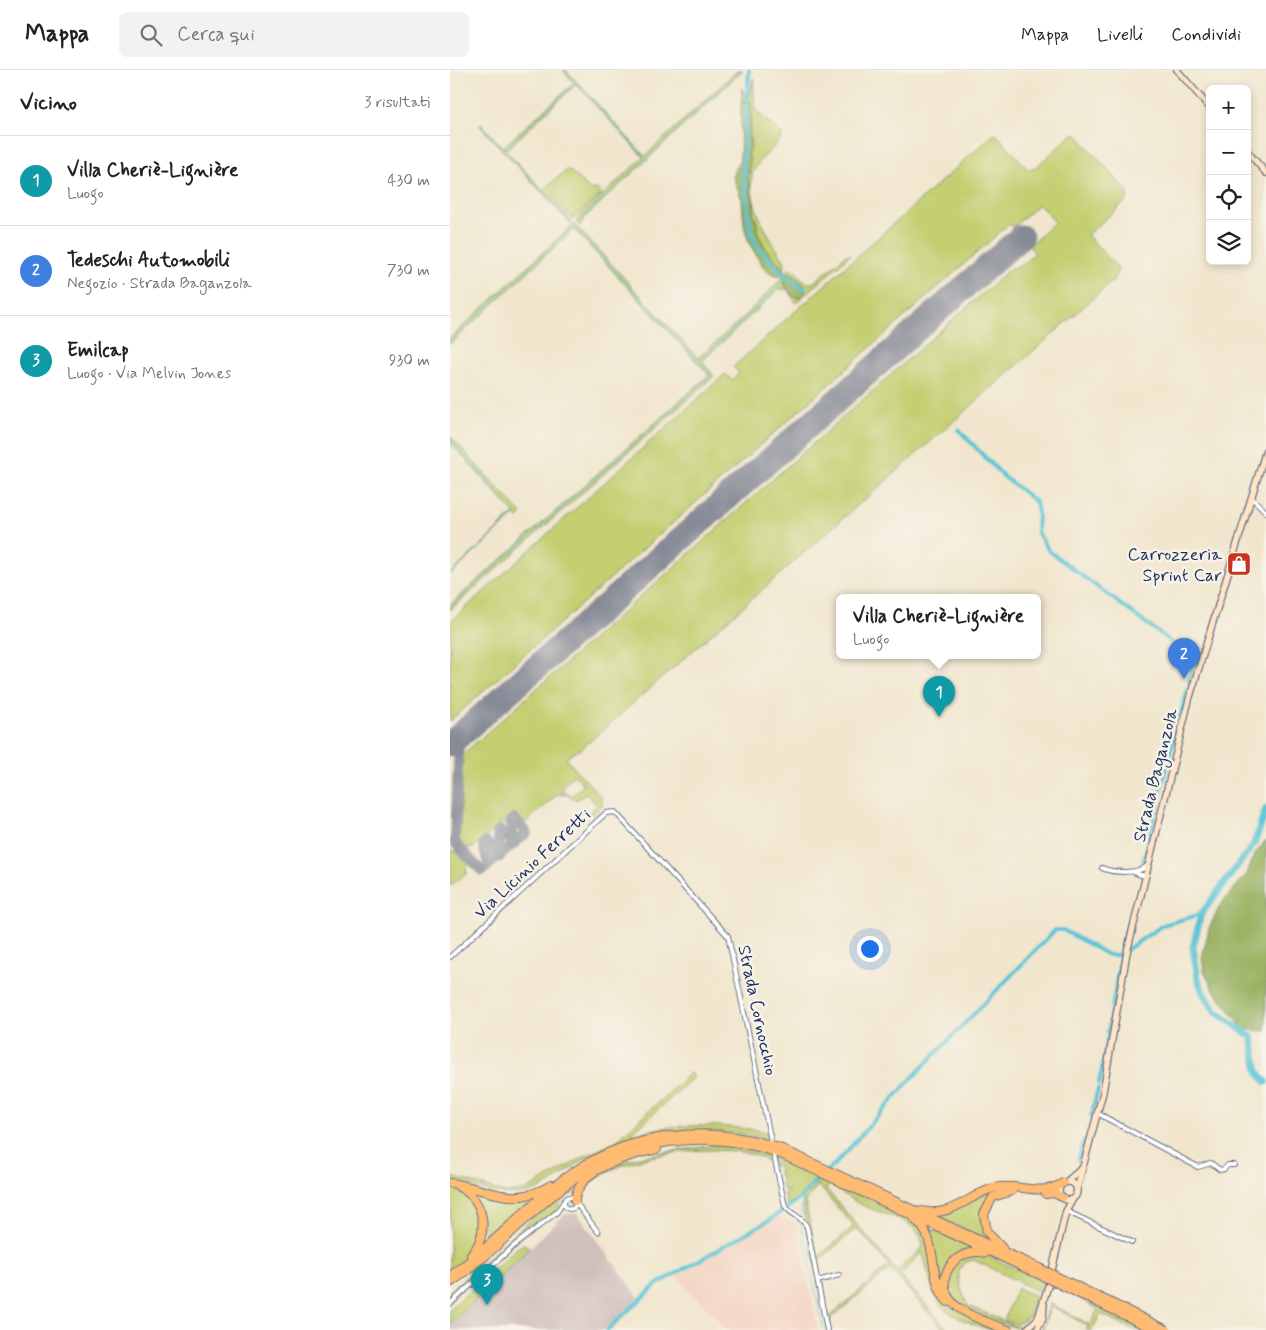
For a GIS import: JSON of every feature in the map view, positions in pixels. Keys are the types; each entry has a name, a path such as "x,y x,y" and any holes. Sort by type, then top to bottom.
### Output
{"highway":[{"path":"450,1275 476,1250 481,1238 483,1224 480,1209 473,1197 450,1182 498,1196 522,1196 544,1189 579,1166 629,1145 685,1134 710,1134 758,1141 846,1182 916,1220 926,1232 938,1283 945,1299 962,1312 1001,1330"},
{"path":"450,1283 566,1184 610,1158 663,1143 689,1140 718,1140 759,1147 805,1162"},
{"path":"576,1202 577,1190 583,1180 616,1162 668,1147 718,1140"},
{"path":"450,1275 561,1181 600,1157"},
{"path":"846,1182 919,1210 936,1212 953,1209 996,1188 1010,1187 1042,1191 1064,1183"},
{"path":"872,1191 1167,1330"},
{"path":"1062,1197 1052,1193 1008,1191 993,1197 986,1208 984,1224 990,1238 1004,1250 1036,1269 1155,1330"},
{"path":"892,1206 1026,1268"},
{"path":"450,1290 493,1252 501,1241"},
{"path":"1008,1330 965,1311 954,1303 946,1290 946,1273 955,1258 973,1251 985,1253 1014,1266 1036,1269"}],"main road":[{"path":"1177,70 1206,103"},
{"path":"1251,156 1266,173"},
{"name":"Strada Baganzola","path":"1052,1270 1066,1211 1075,1195 1106,1076 1127,951 1194,681 1266,450"},
{"path":"1064,1183 1081,1170"},
{"path":"1062,1197 1069,1199 1075,1195 1074,1185 1064,1183"},
{"name":"Strada Baganzola","path":"1064,1183 1059,1191 1066,1211"},
{"path":"1026,1330 1036,1321 1049,1283"},
{"path":"1037,1330 1043,1317 1044,1301"}],"street":[{"path":"1251,497 1266,512"},
{"name":"Via Licinio Ferretti","path":"450,957 606,813 611,811"},
{"name":"Strada Cornocchio","path":"611,811 621,817 728,936 771,1141"},
{"path":"1138,872 1144,870 1149,864"},
{"path":"1102,868 1117,873 1131,871 1146,875"},
{"path":"1138,872 1144,884"},
{"path":"1097,1113 1198,1167 1211,1163 1224,1170 1228,1165 1234,1165"},
{"path":"774,1156 786,1208 803,1220 806,1226 827,1330"},
{"path":"557,1213 564,1201 569,1197 576,1202 598,1232"},
{"path":"564,1201 564,1206 585,1216"},
{"path":"450,1304 515,1245 557,1213 570,1209 576,1202"},
{"path":"1066,1211 1132,1242"},
{"path":"818,1281 839,1275"}],"shaded area":[{"path":"565,1214 578,1214 639,1298 604,1330 450,1330 450,1324"},
{"path":"778,1217 792,1220 796,1224 818,1330 727,1330 677,1277"}],"green space":[{"path":"563,70 566,70 644,155 643,157 576,84 507,149 504,146 574,83"},
{"path":"738,70 743,70 584,218 580,226 576,221 581,215"},
{"path":"753,78 755,110 783,135 757,165 751,180 755,205 760,218 785,262 784,273 765,248 757,231 757,223 753,215 754,202 748,177 750,170 748,155 751,142 749,136 752,110 749,100 743,100 741,104 742,88 744,95 750,95"},
{"path":"746,99 750,101 752,109 748,177 754,202 753,215 757,223 757,231 765,248 784,270 780,277 766,271 749,243 744,226 742,200 733,177 740,158 741,104"},
{"path":"481,124 572,221 570,223 480,126"},
{"path":"996,134 1029,170 1035,168 1073,134 1077,135 1128,192 1127,200 1087,235 1117,267 1118,271 1113,281 580,750 575,751 566,759 602,798 602,806 592,816 589,813 597,805 586,793 577,800 567,795 560,795 565,791 571,796 584,785 574,775 562,786 564,789 526,822 522,824 513,813 473,848 464,848 458,837 462,755 1011,268 1019,267 1035,253 1029,246 1055,222 1039,204 1013,227 1009,224 450,721 450,622 725,374 732,380 739,373 733,367"},
{"path":"568,169 590,190 597,189 602,194 573,219 544,189"},
{"path":"574,224 698,358 743,318 783,277 788,289 799,298 805,292 806,287 788,273 785,275 789,269 795,271 807,283 813,283 846,255 851,254 796,303 787,289 779,289 702,361 714,376 450,610 450,605 709,375 574,229 450,344 450,338"},
{"path":"787,273 792,274 806,287 805,292 799,298 788,291 785,285 783,279"},
{"path":"450,436 522,514 518,518 515,515 450,575 514,513 450,442"},
{"path":"1266,840 1266,1031 1244,1029 1213,989 1204,971 1202,958 1209,928 1221,904 1247,874 1254,855"},
{"path":"450,851 457,852 468,865 466,868 467,873 450,886"},
{"path":"690,1073 694,1077 630,1135 680,1126 713,1126 763,1131 768,1133 769,1140 720,1132 697,1131 652,1135 607,1149 584,1160 543,1187 519,1195 499,1194 450,1180 450,1176 506,1193 527,1190 585,1156 614,1143"},
{"path":"720,1144 773,1156 775,1167 759,1157 734,1151 705,1150 673,1153 642,1159 614,1169 592,1181 580,1196 586,1182 599,1171 618,1163 663,1152"},
{"path":"776,1157 819,1176 798,1198 787,1205 784,1193 788,1192 788,1190 783,1190"},
{"path":"583,1178 573,1194 563,1197 558,1209 514,1243 450,1300 450,1291 552,1201"},
{"path":"822,1178 912,1220 920,1227 949,1306 997,1330 984,1328 958,1317 941,1304 932,1287 922,1252 900,1275 948,1330 944,1330 890,1269 830,1319 831,1330 828,1330 825,1306 829,1317 889,1265 857,1228 817,1262 819,1277 806,1227 803,1201 807,1192","holes":["830,1184 858,1203 908,1224 921,1238 923,1247 897,1271 826,1189","818,1185 854,1226 818,1257 805,1202"]},
{"path":"450,1185 474,1202 481,1227 471,1252 450,1271"},
{"path":"469,1189 503,1199 534,1198 484,1244 485,1230"},
{"path":"1000,1190 983,1207 983,1225 988,1240 938,1217 990,1192"},
{"path":"933,1230 971,1247 955,1256 941,1284 930,1234"},
{"path":"524,1244 530,1248 450,1324 450,1309 518,1247"},
{"path":"984,1254 1043,1281 1040,1289 1037,1291 974,1260 966,1262 961,1266 959,1278 967,1305 1017,1327 1030,1321 1037,1303 1039,1303 1035,1317 1024,1328 1017,1328 983,1316 961,1304 949,1292 947,1277 960,1257"},
{"path":"1017,1288 1035,1296 1029,1317 1017,1324 1004,1320"},
{"path":"1073,1295 1147,1330 1135,1330 1101,1314 1092,1330 1086,1330 1088,1326 1051,1306 1042,1330 1050,1303 1090,1325 1098,1309"}],"waterway":[{"path":"564,70 599,107"},
{"path":"450,341 742,70"},
{"path":"749,70 743,163 749,223 755,244 783,274"},
{"path":"506,147 573,85"},
{"path":"601,110 624,135"},
{"path":"481,126 514,162"},
{"path":"627,138 643,155"},
{"path":"517,165 544,193"},
{"path":"546,196 569,220"},
{"path":"579,232 699,362 780,286"},
{"path":"784,276 805,289"},
{"path":"783,283 786,277"},
{"path":"450,607 711,375 699,362"},
{"path":"959,430 1003,476 1036,502 1038,513 1037,532 1049,551 1194,659 1189,682"},
{"path":"450,439 472,464"},
{"path":"474,466 515,514"},
{"path":"450,574 514,515"},
{"path":"1175,734 1187,690"},
{"path":"1143,863 1174,737"},
{"path":"1266,809 1254,844 1201,914 1193,947 1198,979 1203,993 1216,1012 1252,1037 1258,1072 1266,1082"},
{"path":"607,1330 656,1285 771,1219 802,1197 815,1181 837,1162 910,1080 1055,930 1063,930 1108,955 1119,955 1163,925 1201,914"},
{"path":"1108,1033 1122,947 1129,921"},
{"path":"1099,1084 1108,1037"},
{"path":"1093,1108 1098,1089"},
{"path":"1091,1116 1093,1111"},
{"path":"1078,1160 1084,1140"},
{"path":"801,1214 803,1195"},
{"path":"800,1220 824,1330"}],"taxiway":[{"path":"466,730 459,742 455,843 482,871 527,833 514,818 510,823 514,837"},
{"path":"500,848 497,834 500,830 513,844"},
{"path":"487,860 483,846 486,842 500,857"}],"runway":[{"path":"450,744 1021,237"}],"place":[{"name":"Carrozzeria Sprint Car","path":"1239,564"},
{"name":"Tedeschi Automobili","path":"1184,679"},
{"name":"Villa Cheriè-Lignière","path":"939,717"},
{"name":"Emilcap","path":"487,1305"}]}
